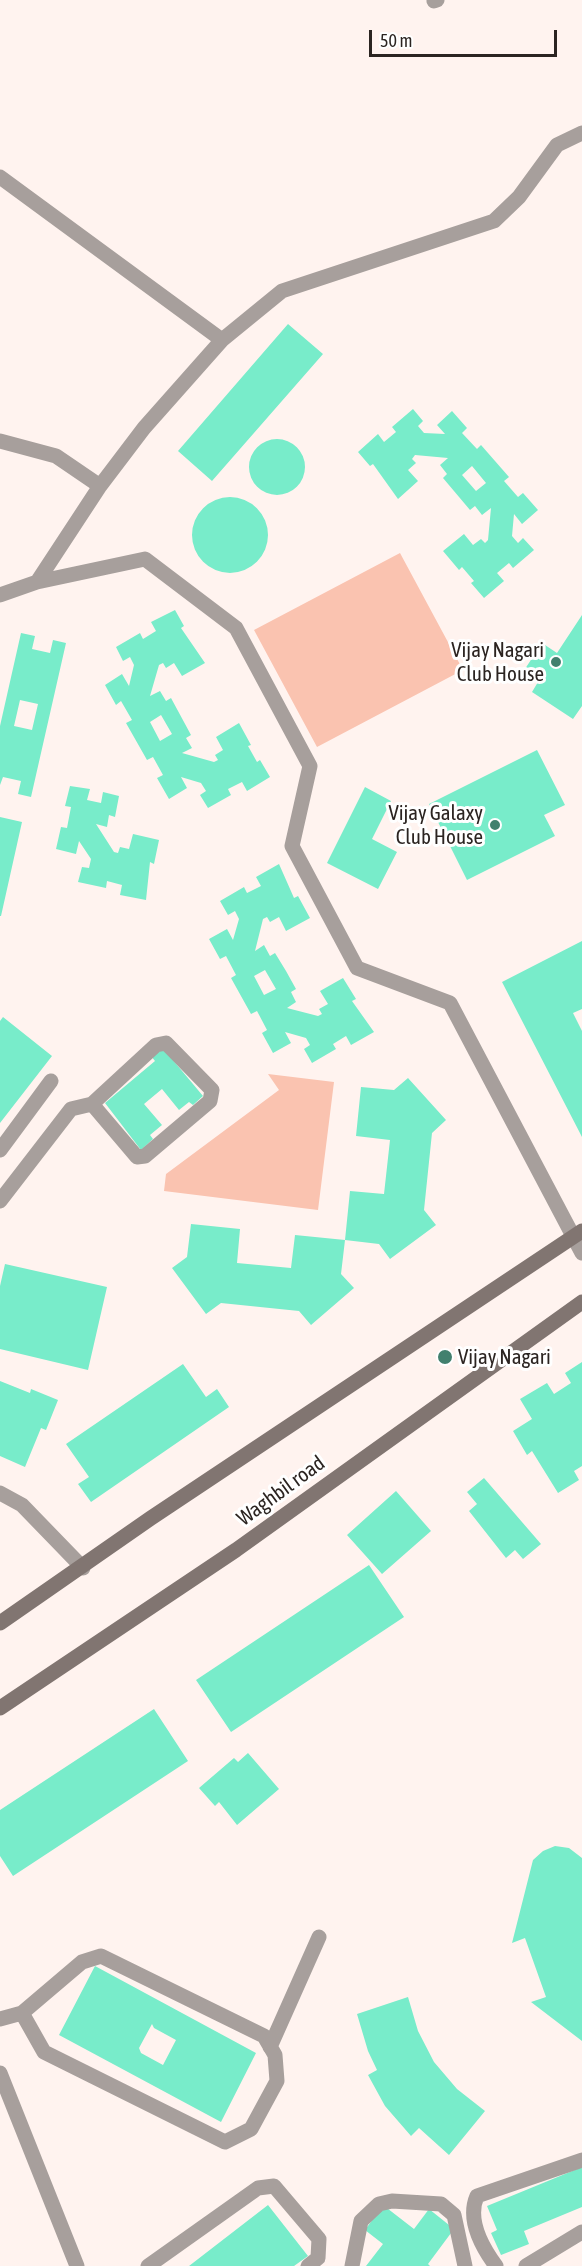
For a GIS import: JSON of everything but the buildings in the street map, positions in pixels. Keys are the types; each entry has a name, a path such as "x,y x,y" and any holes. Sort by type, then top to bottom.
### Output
{"main road":[{"path":"0,1623 83,1568 151,1518 578,1234"},
{"name":"Waghbil road","path":"0,1708 236,1550 582,1302"}],"street":[{"path":"37,582 100,486 144,428 222,340 282,291 494,221 519,196 557,145 582,133"},
{"path":"0,177 222,340"},
{"path":"0,441 56,456 100,486"},
{"path":"0,595 37,582 146,559 236,628 310,766 292,846 357,968 450,1003 578,1234 582,1253"},
{"path":"0,1201 71,1109 92,1104 156,1045 166,1043 212,1090 210,1101 145,1156 137,1156 92,1104"},
{"path":"0,1150 51,1081"},
{"path":"0,1493 22,1505 83,1568"},
{"path":"270,2047 319,1937"},
{"path":"0,2019 22,2013 82,1962 101,1956 264,2036 275,2055 277,2081 251,2129 225,2142 44,2052 22,2013"},
{"path":"0,2073 77,2266"},
{"path":"496,2266 481,2247 473,2206 477,2196 582,2160"},
{"path":"148,2266 258,2188 274,2186 319,2239 318,2258 308,2266"},
{"path":"352,2266 361,2221 379,2204 392,2201 441,2204 454,2215 465,2266"},
{"path":"526,2266 582,2232"}],"shaded area":[{"path":"400,553 463,670 317,747 254,630"},
{"path":"268,1074 334,1082 318,1210 164,1191 166,1174 279,1090"}],"place":[{"name":"Vijay Nagari Club House","path":"556,662"},
{"name":"Vijay Galaxy Club House","path":"495,825"},
{"name":"Vijay Nagari","path":"445,1357"}]}
